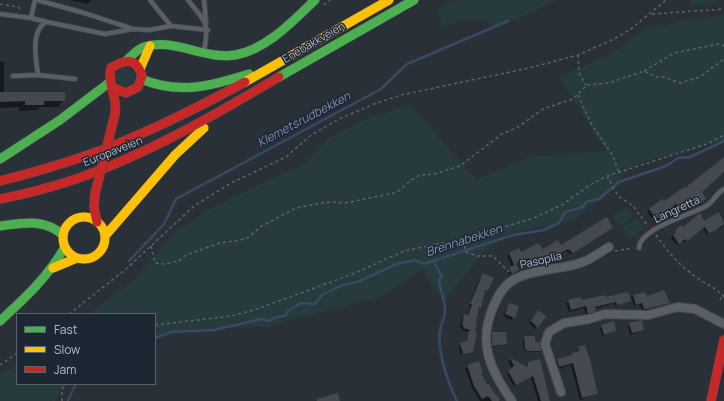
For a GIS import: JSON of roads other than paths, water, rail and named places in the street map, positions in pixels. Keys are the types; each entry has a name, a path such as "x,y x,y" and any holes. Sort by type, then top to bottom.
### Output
{"main road":[{"path":"97,222 94,208 95,195 116,112 109,72 114,65 127,60 139,49 161,45 204,54 231,56 256,47 270,38 315,0"},
{"name":"Enebakkveien","path":"221,96 389,0"},
{"name":"Enebakkveien","path":"227,108 414,0"},
{"path":"116,112 131,92 138,87 141,79 140,69 150,46"},
{"path":"127,60 132,62 140,69"},
{"path":"141,79 156,86 189,88 218,83 277,65"},
{"path":"112,85 122,93 131,92"},
{"path":"0,159 112,85"},
{"name":"Europaveien","path":"0,181 52,167 145,133 221,96"},
{"path":"0,226 35,223 49,224 56,227 63,235 65,247 69,253 77,258 88,259 97,255 103,246 105,236 175,155 227,108"},
{"name":"Europaveien","path":"0,199 62,184 136,157 227,108"},
{"path":"79,218 95,195"},
{"path":"63,235 69,223 79,218 87,217 97,222 102,227 105,236"},
{"path":"0,321 31,292 53,268 65,247"},
{"path":"53,268 77,258"},
{"path":"711,401 724,340"}],"street":[{"name":"Pasoplia","path":"512,401 494,370 485,340 488,319 499,295 506,286 518,277 582,262 611,249"},
{"path":"561,392 545,344 549,332 564,323 589,320 605,314 648,315 685,307 700,311 724,324"}],"lane":[{"path":"31,18 36,0 82,12 133,29"},
{"path":"150,0 171,26"},
{"path":"188,0 206,23"},
{"path":"204,0 208,30 204,54"},
{"path":"0,14 31,18 105,34 133,29 149,30 171,26 208,30"},
{"path":"38,75 35,58 39,29 42,24 48,22"},
{"path":"13,76 38,75 75,79"},
{"name":"Langretta","path":"639,248 642,239 653,231 708,206 720,191 724,189"}],"waterway":[{"name":"Klemetsrudbekken","path":"129,261 164,224 176,199 381,89 407,64 508,21"},
{"name":"Brennabekken","path":"156,338 171,332 214,330 261,319 268,321 277,317 285,316 288,311 301,303 315,304 322,295 340,286 360,281 396,264 415,260 424,264 513,235 544,230 559,223 565,212 583,207 586,202 599,199 619,182 666,166 678,158 690,157 724,141"},
{"path":"433,260 442,277 439,279 445,308 445,316 441,324 440,335 441,354 446,375 457,401"},
{"name":"Brennabekken","path":"68,400 76,385"}]}
